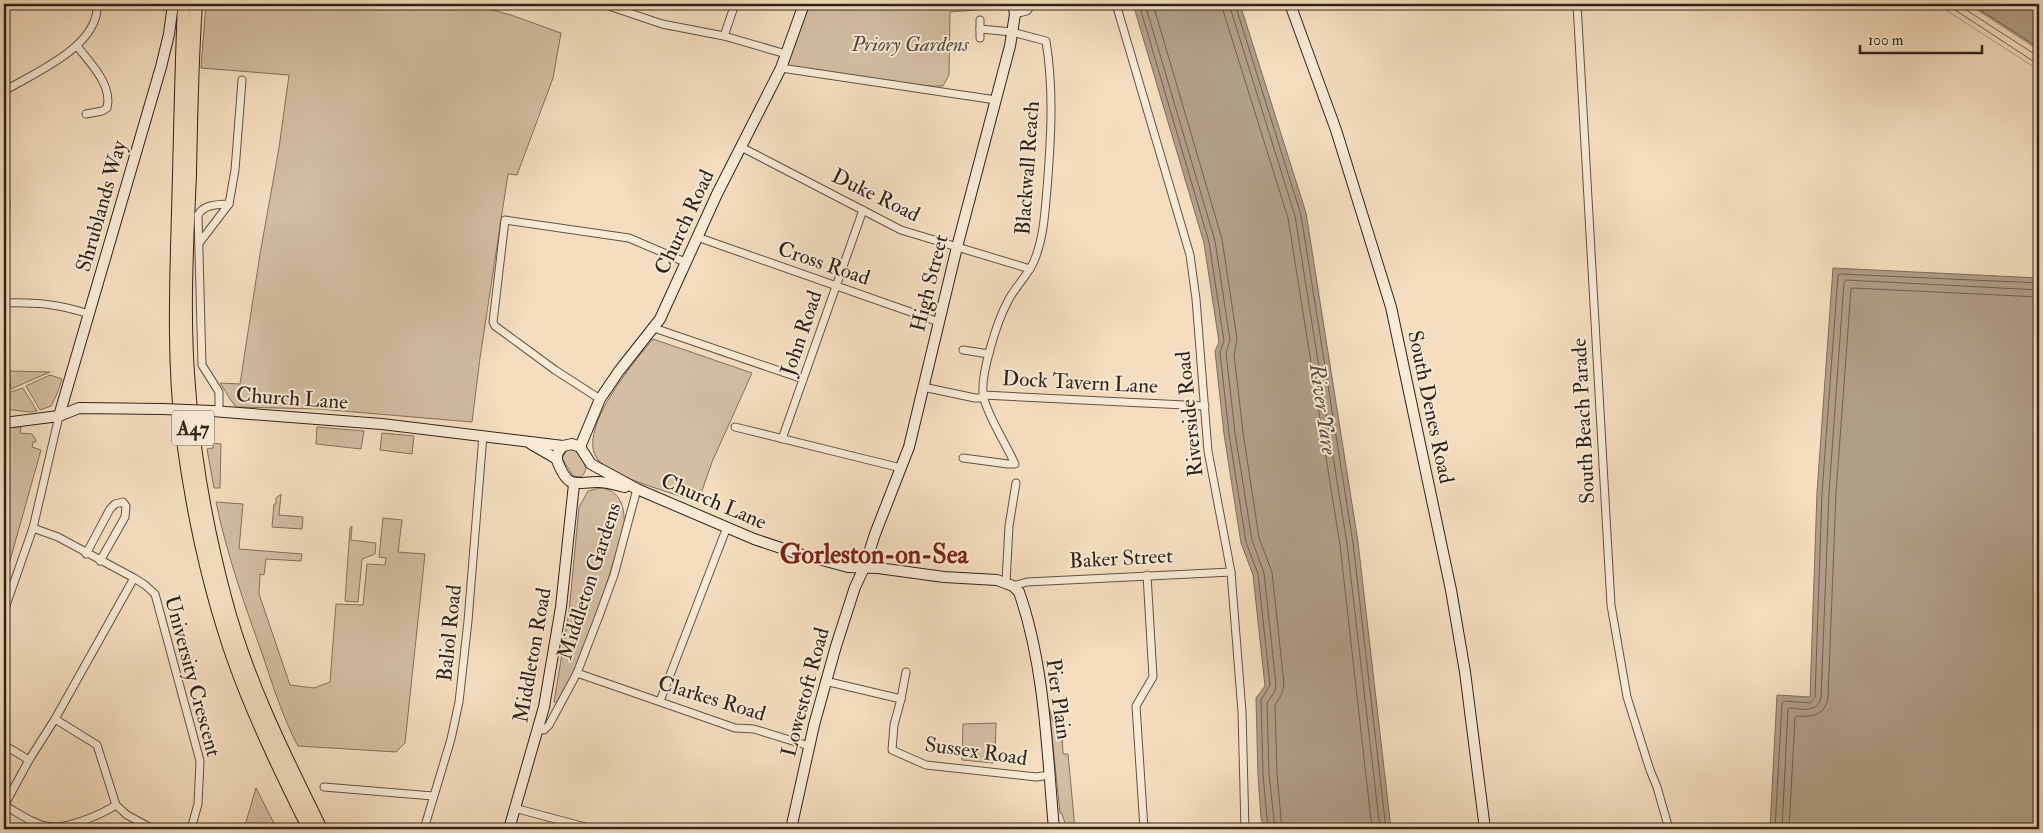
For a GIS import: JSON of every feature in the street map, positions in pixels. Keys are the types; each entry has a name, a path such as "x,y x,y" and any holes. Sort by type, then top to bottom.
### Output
{"highway":[{"name":"A47","path":"184,4 176,337 182,432 191,494 206,564 234,659 258,722 309,829"},
{"name":"A47","path":"196,4 186,337 189,396 202,496 225,599 243,654 268,717 321,829"}],"street":[{"path":"4,91 77,46 87,35 95,19 97,4"},
{"name":"Shrublands Way","path":"59,416 106,259 105,252 160,67 169,34 173,4"},
{"path":"606,4 659,23 724,36 786,54"},
{"path":"724,36 735,4"},
{"name":"Church Road","path":"580,447 600,399 619,371 654,328 781,68 804,4"},
{"path":"1014,9 1027,11 1032,4"},
{"name":"Riverside Road","path":"1116,4 1190,256 1208,451 1231,572 1242,712 1245,829"},
{"name":"South Denes Road","path":"1290,4 1336,130 1391,307 1451,590 1485,829"},
{"name":"South Beach Parade","path":"1577,4 1611,605 1627,696 1669,829"},
{"name":"High Street","path":"864,568 875,534 909,447 957,247 996,100 1012,32 1014,9"},
{"path":"980,20 980,38"},
{"path":"980,29 1012,32"},
{"name":"Blackwall Reach","path":"983,397 990,354 1001,314 1037,256 1043,233 1050,146 1050,70 1044,39 1012,32"},
{"path":"77,46 103,80 108,97 106,108 102,111 86,114"},
{"path":"781,68 996,100"},
{"path":"200,242 229,204 235,170 242,80"},
{"name":"Duke Road","path":"741,147 901,230 1030,269"},
{"path":"4,167 6,205 4,231"},
{"path":"216,412 219,392 202,365 198,215 201,210 214,205 229,204"},
{"name":"John Road","path":"782,438 863,210"},
{"path":"600,399 555,370 495,326 493,322 506,220 629,238 685,262"},
{"name":"Cross Road","path":"697,237 939,322"},
{"path":"4,304 43,303 67,307 89,314"},
{"path":"654,328 803,379"},
{"path":"963,350 990,354"},
{"name":"Dock Tavern Lane","path":"923,387 975,398 1205,406"},
{"path":"963,458 1016,464 992,420 983,397"},
{"name":"Church Lane","path":"4,423 59,416 79,408 162,409 382,424 563,446 572,444 580,447 591,464 637,490 754,539 848,567 864,568"},
{"path":"4,611 33,528 59,416"},
{"path":"735,427 901,468"},
{"name":"Baliol Road","path":"424,829 451,739 462,681 483,435"},
{"name":"Church Lane","path":"523,440 556,459 564,475 574,484 600,482 637,490"},
{"path":"556,459 557,453 563,446"},
{"path":"585,482 590,478 591,464"},
{"path":"1009,584 1009,526 1013,513 1016,483"},
{"name":"Middleton Road","path":"509,829 538,729 561,607 574,484"},
{"name":"Middleton Gardens","path":"538,729 544,730 549,725 577,673 614,575 637,490"},
{"path":"86,554 110,509 114,504 123,502 126,506 125,517 100,561"},
{"path":"660,702 727,527"},
{"name":"University Crescent","path":"33,528 58,537 86,554 134,578 155,594 198,748 200,781 198,804 191,829"},
{"name":"Baker Street","path":"864,568 1009,584 1147,575 1231,572"},
{"name":"Lowestoft Road","path":"791,829 809,746 826,681 845,617 864,568"},
{"path":"1144,829 1136,706 1153,677 1147,575"},
{"path":"116,805 103,813 87,819 54,827 43,825 4,805 134,578"},
{"name":"Pier Plain","path":"1009,584 1020,592 1035,659 1043,704 1054,829"},
{"name":"Sussex Road","path":"906,672 894,725 892,750 926,765 1036,777 1050,775"},
{"name":"Clarkes Road","path":"577,673 735,728 754,729 809,746"},
{"path":"826,681 901,699"},
{"path":"55,718 96,744 116,805 127,815 153,829"},
{"path":"4,745 29,760"},
{"path":"324,787 433,796"},
{"path":"514,808 593,829"}],"green space":[{"path":"206,4 469,4 511,15 561,33 553,78 517,175 508,174 472,422 319,409 236,407 229,398 220,383 240,384 279,148 289,75 201,68"},
{"name":"Priory Gardens","path":"808,4 1004,4 1005,10 988,9 950,12 949,75 943,86 932,86 817,76 786,67"},
{"path":"653,339 752,373 712,462 698,502 632,480 607,468 599,461 593,449 594,433 600,416 621,380"},
{"path":"9,371 50,372 11,389"},
{"path":"50,375 62,379 51,406 40,410 26,386"},
{"path":"23,388 37,411 4,409 4,394"},
{"path":"4,427 21,427 20,433 32,434 36,440 36,442 33,442 32,447 41,450 4,582"},
{"path":"317,427 364,431 361,449 316,444"},
{"path":"382,433 414,436 412,454 380,450"},
{"path":"213,443 221,444 220,488 214,488 207,449 213,448"},
{"path":"567,450 576,450 584,464 585,471 581,477 573,476 562,458"},
{"path":"600,488 614,493 618,497 624,516 623,532 583,649 560,703 554,702 569,612 579,507 588,491"},
{"path":"281,494 279,515 303,517 302,529 272,527 274,504 276,504 276,498"},
{"path":"216,502 243,504 239,549 302,554 301,561 266,559 264,575 260,574 259,594 290,685 314,688 330,682 336,604 363,605 367,564 385,565 386,558 379,557 383,518 402,520 398,552 425,554 405,743 396,752 298,746 279,702 243,599 225,541"},
{"path":"352,526 351,540 376,543 375,554 362,559 358,602 345,601 350,528"},
{"path":"1049,708 1057,733 1062,733 1063,754 1068,754 1075,829 1067,829 1060,813"},
{"path":"996,723 995,759 993,763 962,760 963,724"},
{"path":"256,788 277,829 244,829"}],"water":[{"name":"River Yare","path":"1133,4 1240,4 1306,213 1358,542 1391,829 1264,829 1261,818 1258,775 1256,698 1265,686 1253,575 1241,543 1224,434 1215,351 1219,342 1204,243"},
{"path":"1937,4 2039,4 2039,70"},
{"path":"1833,268 2039,278 2039,829 1770,829 1777,695 1810,697 1817,492"}],"pier":[{"path":"1937,4 1967,4 2039,51 2039,70"}],"district":[{"name":"Gorleston-on-Sea","path":"874,554"}]}
